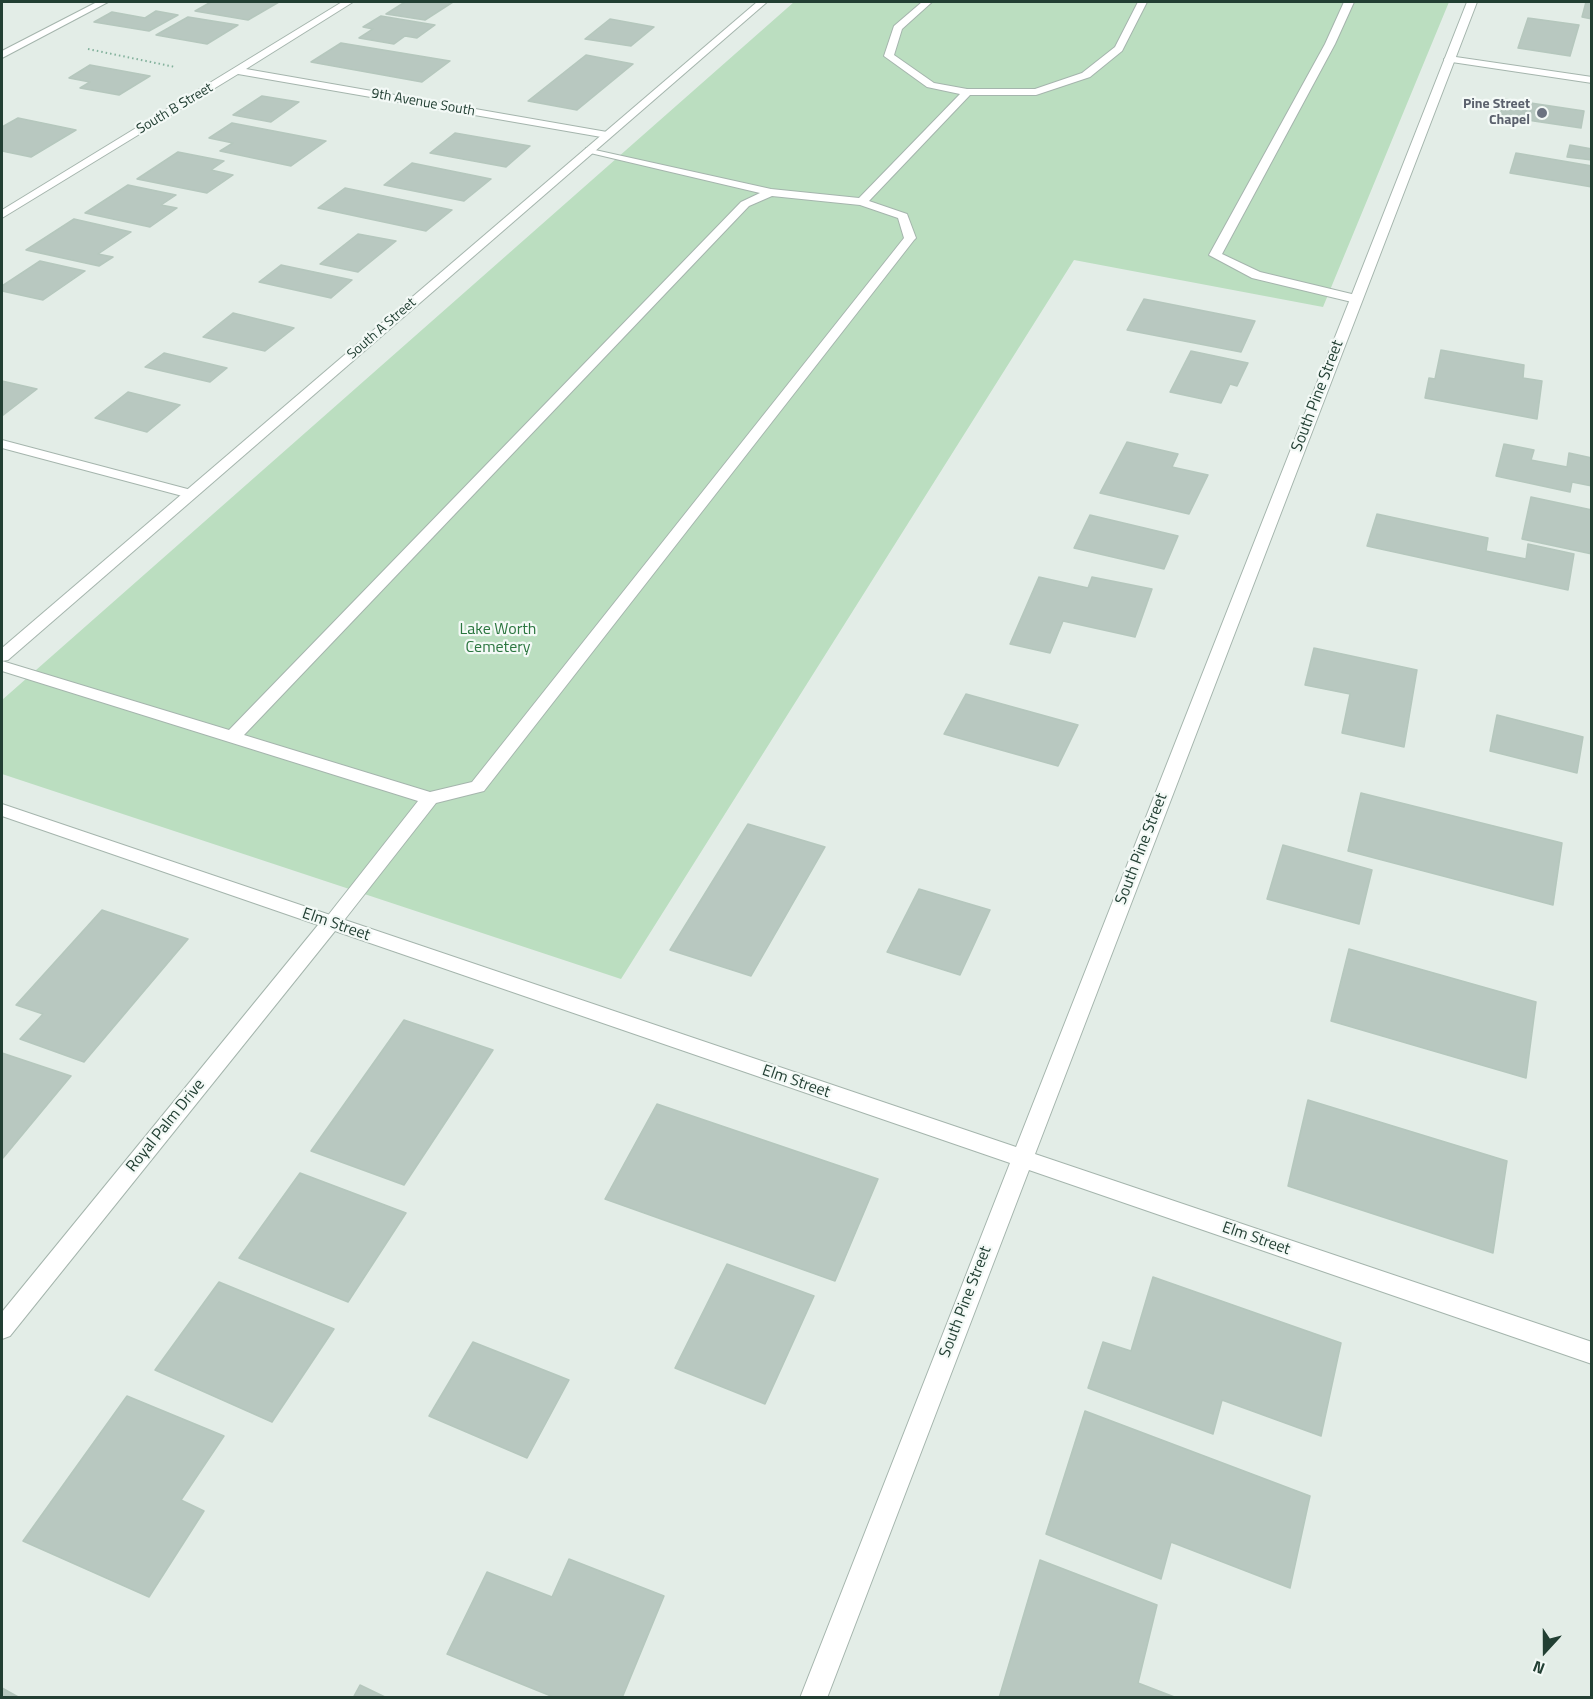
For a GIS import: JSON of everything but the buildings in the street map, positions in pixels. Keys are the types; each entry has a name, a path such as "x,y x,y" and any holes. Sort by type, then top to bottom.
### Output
{"street":[{"path":"2,55 103,2"},
{"name":"South B Street","path":"2,215 348,2"},
{"name":"South A Street","path":"2,656 762,2"},
{"path":"927,2 897,28 889,56 931,85 968,92 1036,92 1086,75 1119,49 1142,2"},
{"path":"1349,2 1330,44 1215,255 1256,275 1356,299"},
{"name":"South Pine Street","path":"813,1698 1472,2"},
{"path":"1449,59 1592,80"},
{"name":"9th Avenue South","path":"238,71 607,135"},
{"path":"862,202 968,92"},
{"path":"2,666 430,798 478,787 910,238 903,216 862,202 771,192 590,150"},
{"path":"232,737 745,204 771,192"},
{"path":"2,444 190,494"},
{"name":"Royal Palm Drive","path":"2,1329 332,923 430,798"},
{"name":"Elm Street","path":"2,810 1592,1353"}],"path":[{"path":"46,32 78,47 180,68"}],"green space":[{"name":"Lake Worth Cemetery","path":"794,2 1449,2 1323,307 1074,260 621,979 2,774 2,700"}],"place":[{"name":"Pine Street Chapel","path":"1542,113"}]}
